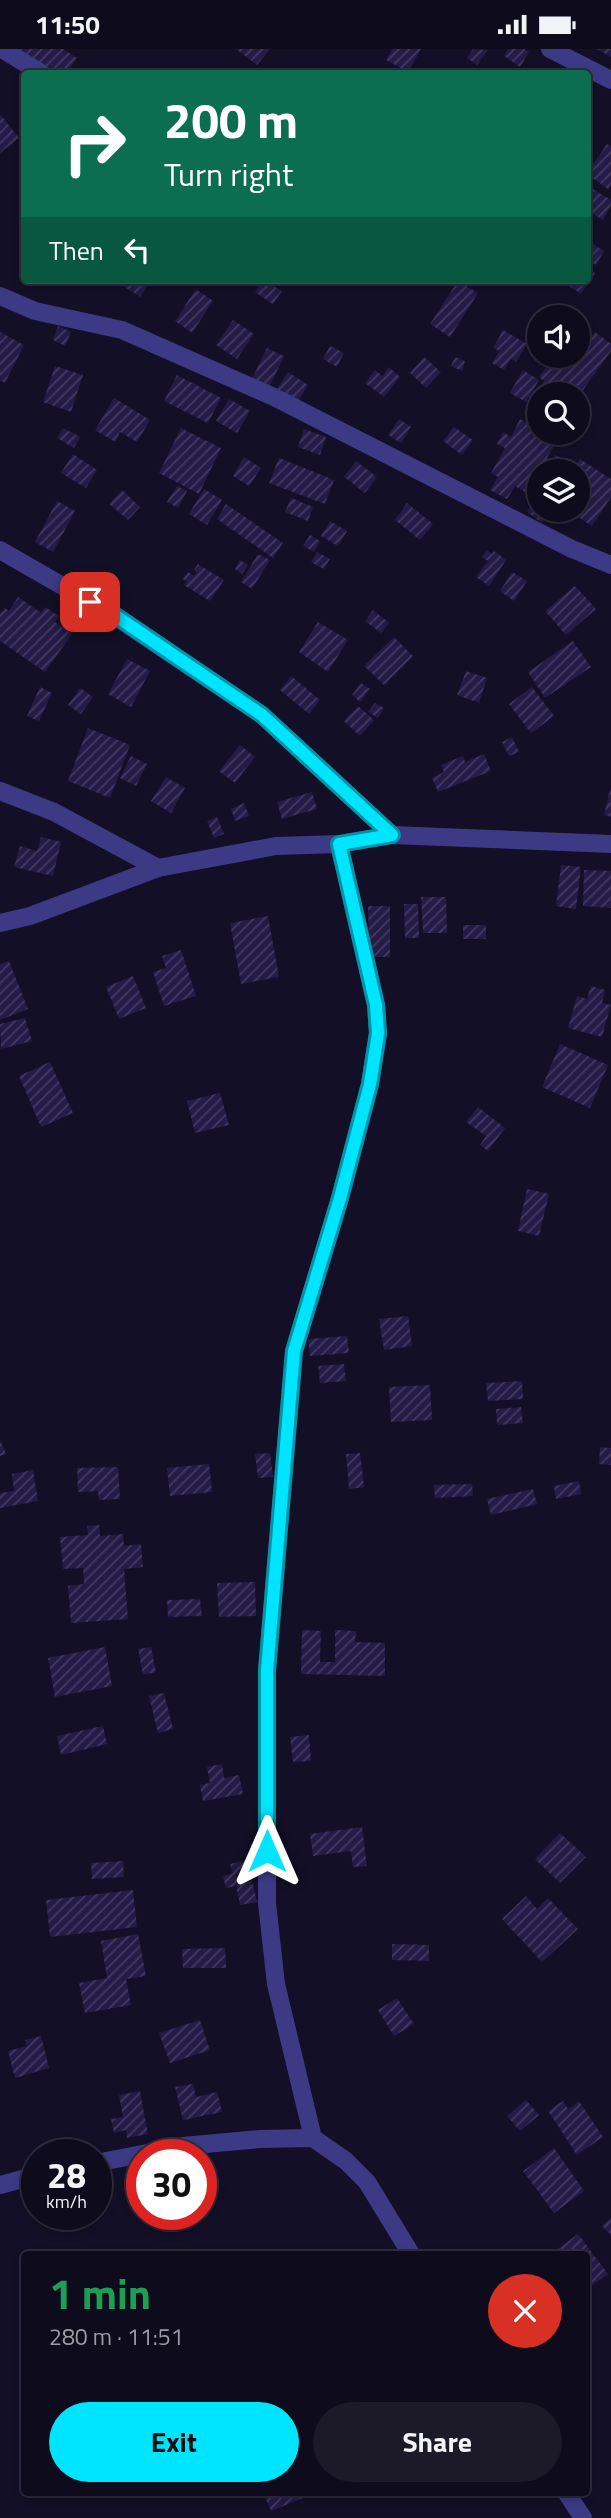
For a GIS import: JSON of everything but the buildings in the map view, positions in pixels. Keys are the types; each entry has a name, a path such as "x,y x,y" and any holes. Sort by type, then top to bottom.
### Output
{"street":[{"path":"2,49 36,70"},
{"path":"550,49 590,70"},
{"path":"591,71 611,81"},
{"path":"0,296 35,311 122,330 274,397 572,549 611,565"},
{"path":"0,550 113,614 262,715 392,835"},
{"path":"0,791 54,813 158,869"},
{"path":"0,923 30,916 158,869 276,846 339,844 392,835 611,844"},
{"path":"313,2138 276,1984 267,1903 267,1671 294,1351 340,1198 370,1084 378,1033 376,1005 339,844"},
{"path":"112,2160 183,2146 260,2139 313,2138 346,2161 367,2182 409,2251"},
{"path":"0,2185 21,2179"},
{"path":"569,2496 583,2518"}],"route":[{"path":"90,602 113,614 262,715 392,835 339,844 376,1005 378,1033 370,1084 340,1198 294,1351 267,1671 267,1851"}]}
